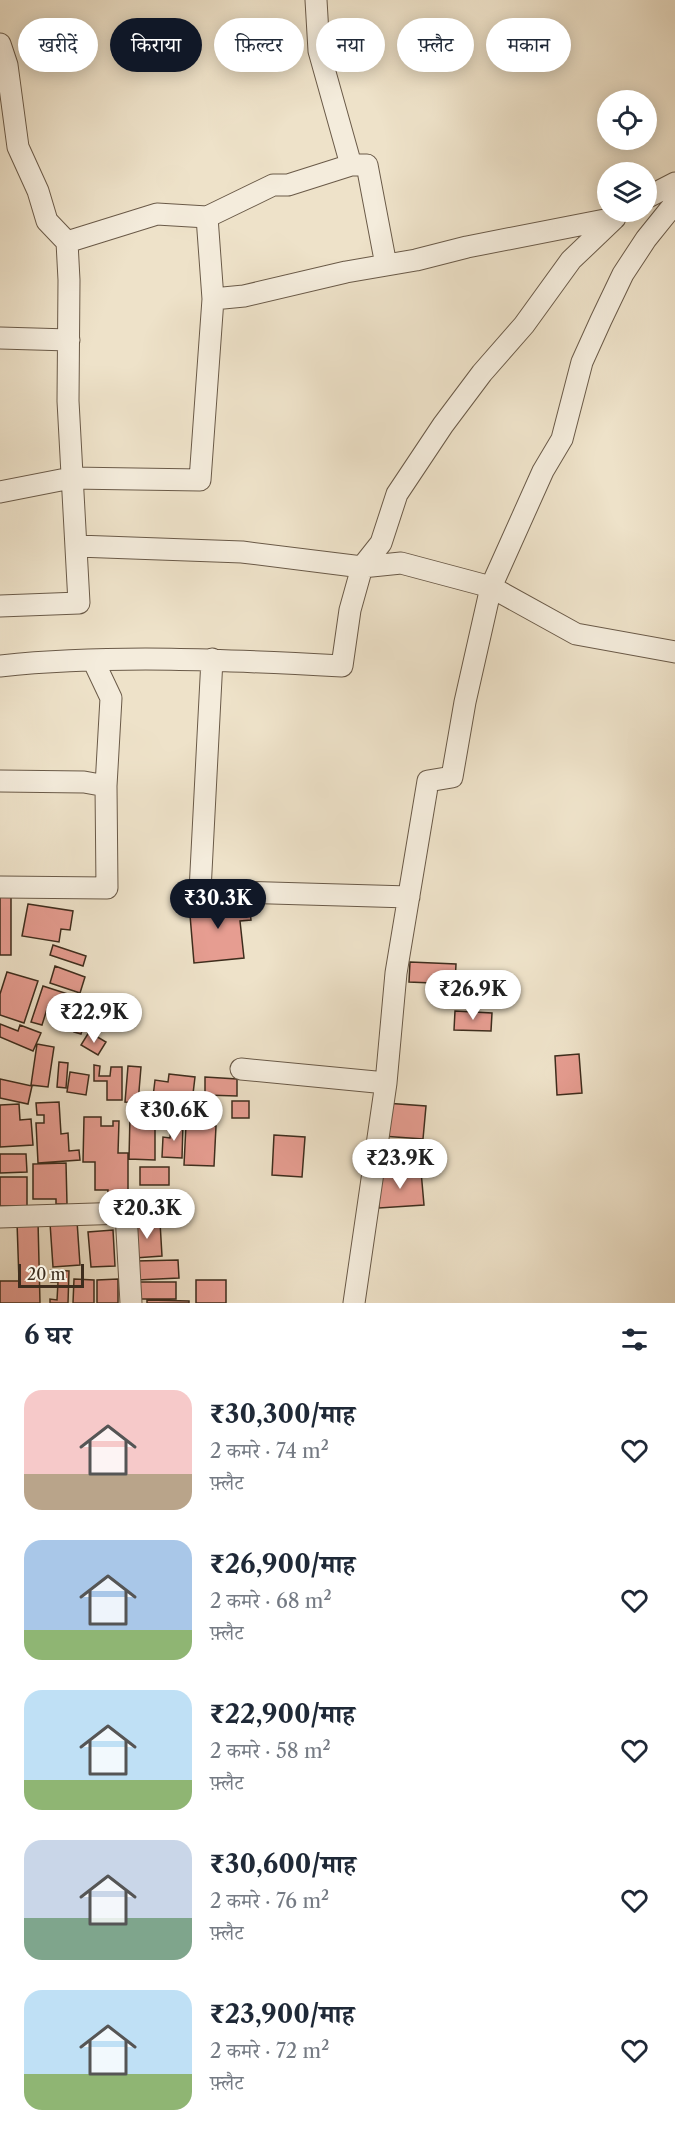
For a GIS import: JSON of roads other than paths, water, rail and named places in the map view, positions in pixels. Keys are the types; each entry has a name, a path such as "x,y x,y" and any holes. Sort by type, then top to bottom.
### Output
{"street":[{"path":"316,0 320,51 351,165"},
{"path":"0,44 7,65 9,148 38,191 47,221 67,242 68,401 80,603 0,606"},
{"path":"67,242 157,214 207,217 273,185 288,185 351,165 367,165 386,265"},
{"path":"657,192 675,183"},
{"path":"354,1303 386,1083 396,973 428,781 452,777 465,702 492,587 543,471 562,439 582,362 623,274 646,239 675,203"},
{"path":"0,492 71,478 200,480 213,299 207,217"},
{"path":"213,299 244,296 346,272 597,220"},
{"path":"0,666 93,660 212,659 342,666 350,610 362,567 381,543 397,494 443,425 482,373 524,325 571,260 612,222"},
{"path":"0,338 69,340"},
{"path":"77,546 242,552 362,567 401,563 492,587 576,634 675,652"},
{"path":"212,659 200,891 410,897"},
{"path":"0,887 107,888 106,786 111,698 93,660"},
{"path":"0,781 84,783 106,786"},
{"path":"241,1069 386,1083"},
{"path":"0,1217 126,1213 131,1303"}]}
